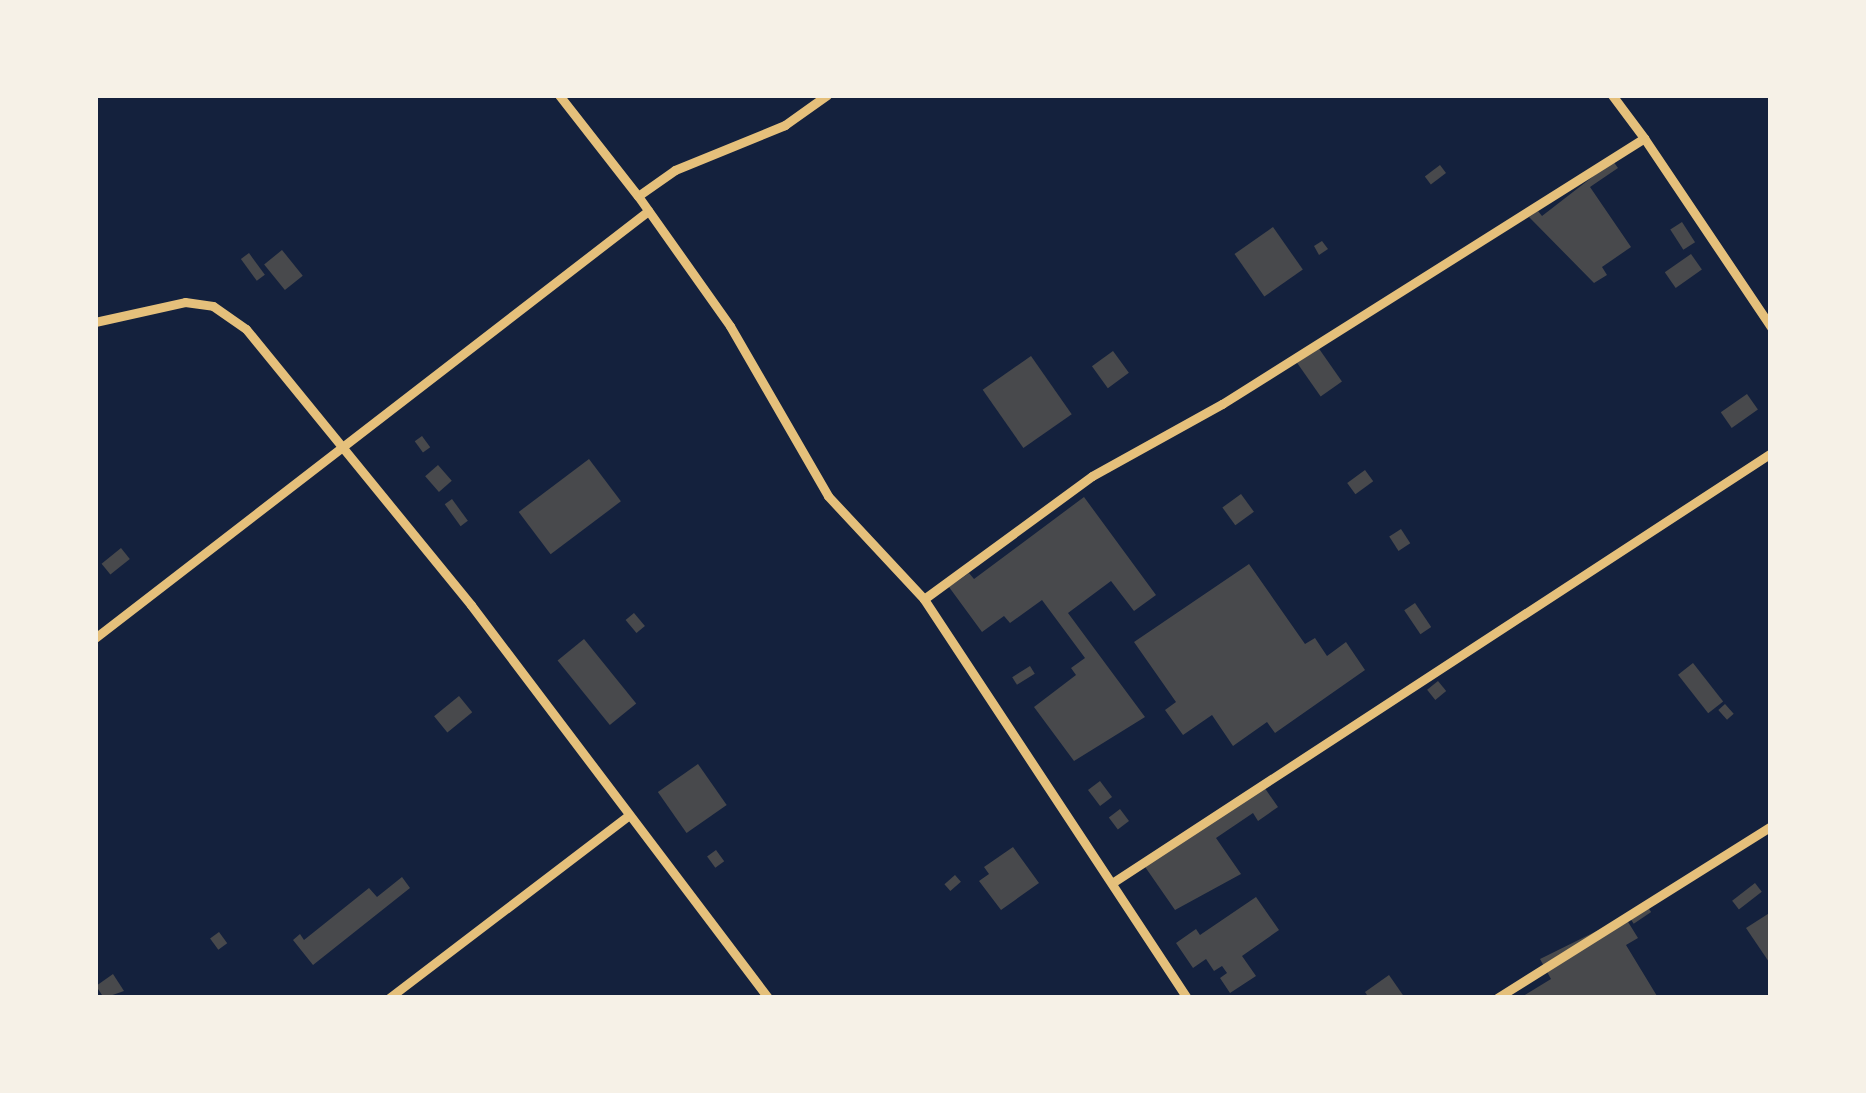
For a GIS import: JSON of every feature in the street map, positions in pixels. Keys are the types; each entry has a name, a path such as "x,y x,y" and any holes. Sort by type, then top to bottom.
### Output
{"street":[{"path":"558,95 638,196 730,326 828,496 924,599 1188,998"},
{"path":"638,196 675,170 785,125 827,95"},
{"path":"1612,95 1771,327"},
{"path":"924,599 1092,476 1253,385 1644,138"},
{"path":"95,638 648,211"},
{"path":"95,322 185,302 230,314 344,446 768,998"},
{"path":"1112,884 1771,453"},
{"path":"388,998 628,816"},
{"path":"1497,998 1771,826"}],"building":[{"path":"1613,161 1618,168 1590,187 1631,247 1602,267 1607,275 1594,283 1529,217 1538,211 1542,216"},
{"path":"1440,165 1446,173 1431,184 1425,176"},
{"path":"1682,222 1695,242 1683,250 1670,230"},
{"path":"1273,227 1303,270 1264,297 1234,254"},
{"path":"1322,241 1328,249 1319,255 1314,246"},
{"path":"282,250 303,276 285,290 264,264"},
{"path":"249,253 265,275 257,281 241,259"},
{"path":"1691,254 1702,270 1676,288 1665,272"},
{"path":"1315,343 1342,382 1321,396 1294,358"},
{"path":"1113,351 1129,373 1108,388 1092,366"},
{"path":"1031,356 1072,414 1023,448 983,390"},
{"path":"1747,394 1758,410 1732,428 1721,412"},
{"path":"422,436 430,447 423,453 415,441"},
{"path":"589,459 621,501 551,554 519,512"},
{"path":"438,465 452,481 439,492 425,476"},
{"path":"1365,470 1373,481 1355,494 1347,483"},
{"path":"1241,494 1254,512 1235,525 1222,508"},
{"path":"1084,497 1156,595 1134,611 1111,581 1068,613 1145,717 1074,761 1034,707 1076,675 1071,668 1085,658 1042,600 1010,623 1004,616 982,632 949,587 969,573 974,579"},
{"path":"452,499 468,521 461,526 445,504"},
{"path":"1401,529 1410,543 1399,551 1389,537"},
{"path":"121,548 130,559 110,575 102,564"},
{"path":"1249,564 1305,644 1315,638 1327,656 1346,642 1365,670 1275,733 1267,722 1233,746 1212,715 1183,735 1165,710 1176,702 1134,642"},
{"path":"1415,603 1431,627 1420,634 1404,610"},
{"path":"634,613 645,626 637,633 626,620"},
{"path":"584,639 636,704 610,725 558,660"},
{"path":"1693,663 1723,702 1708,713 1678,675"},
{"path":"1030,666 1035,674 1017,685 1012,677"},
{"path":"1438,681 1446,691 1435,700 1427,690"},
{"path":"459,696 472,712 447,732 434,716"},
{"path":"1725,704 1734,714 1727,720 1718,710"},
{"path":"698,764 727,805 687,833 658,792"},
{"path":"1100,781 1112,797 1100,806 1088,790"},
{"path":"1262,784 1278,807 1258,821 1253,813 1216,838 1241,874 1175,910 1141,861"},
{"path":"1120,809 1129,821 1118,829 1109,817"},
{"path":"1013,847 1039,883 1001,910 979,881 989,874 984,867"},
{"path":"716,850 724,861 715,868 707,856"},
{"path":"955,875 961,882 950,891 944,884"},
{"path":"402,877 410,888 313,965 293,940 300,934 304,940 369,888 377,897"},
{"path":"1755,883 1762,892 1739,910 1732,901"},
{"path":"1256,897 1279,930 1242,956 1256,976 1230,993 1220,978 1227,973 1222,966 1214,971 1206,959 1193,968 1176,943 1196,929 1200,935"},
{"path":"1645,903 1651,912 1634,924 1628,915"},
{"path":"1771,912 1771,965 1746,928"},
{"path":"1625,917 1638,938 1626,945 1657,996 1520,998 1551,979 1540,959"},
{"path":"219,932 227,943 218,950 210,938"},
{"path":"113,974 124,991 104,998 96,986"},
{"path":"1389,975 1405,998 1369,998 1365,992"}]}
